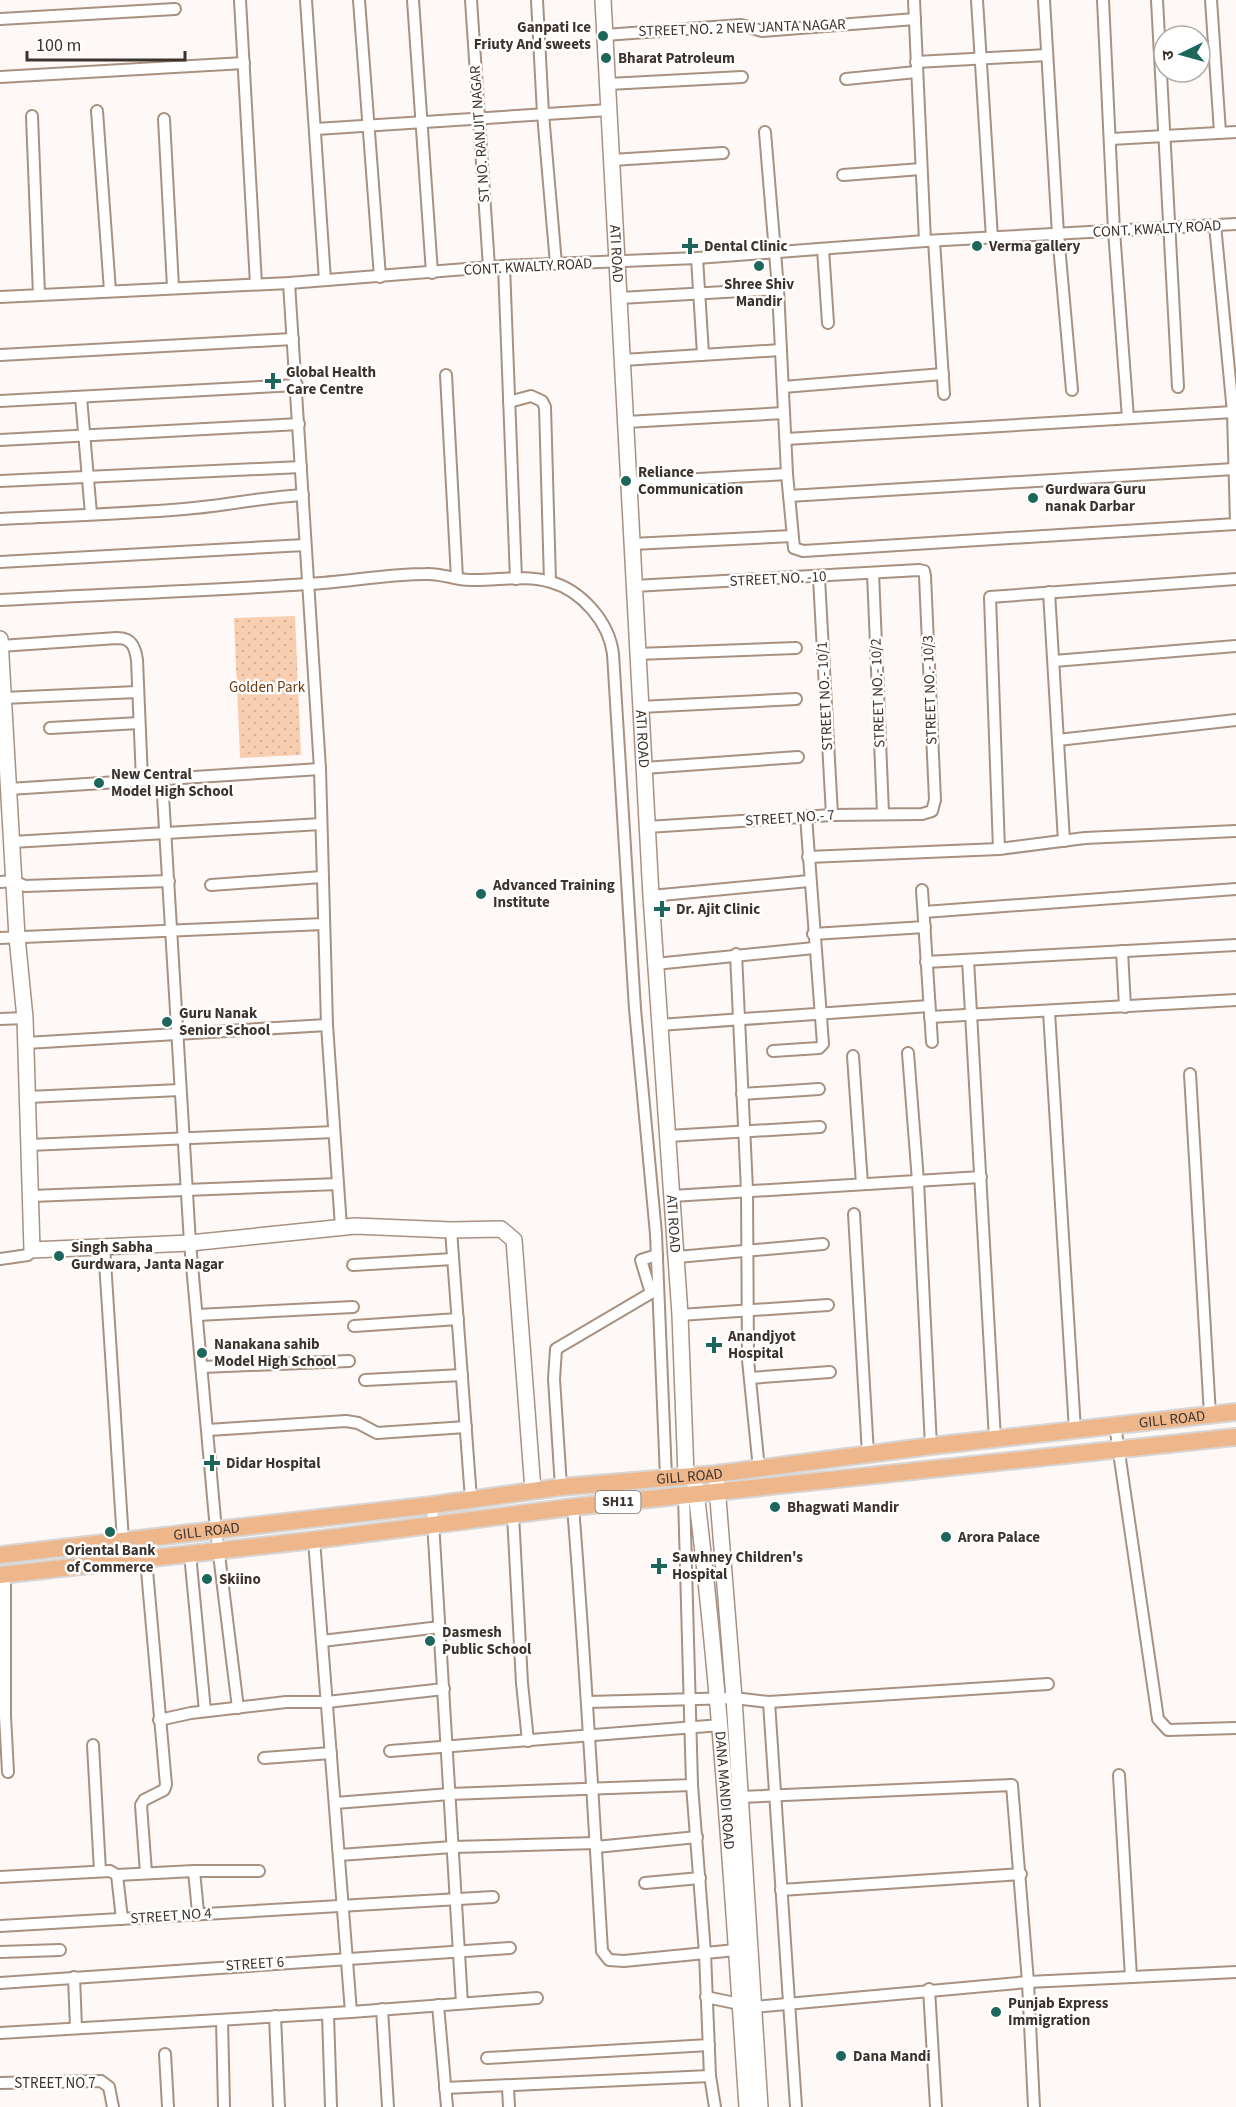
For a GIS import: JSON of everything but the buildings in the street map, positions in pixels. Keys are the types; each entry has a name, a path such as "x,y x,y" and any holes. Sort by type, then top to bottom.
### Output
{"main road":[{"name":"GILL ROAD","path":"0,1555 432,1505 532,1490 716,1474 995,1438 1236,1412"},
{"name":"GILL ROAD","path":"2,1575 434,1526 573,1507 1236,1437"}],"street":[{"path":"240,0 256,284"},
{"path":"306,0 325,280"},
{"path":"359,0 380,277"},
{"path":"413,0 432,273"},
{"name":"ST NO. RANJIT NAGAR","path":"471,0 489,267"},
{"path":"537,0 543,114 556,264"},
{"name":"ATI ROAD","path":"603,0 619,262 633,586 655,964 677,1257 690,1475"},
{"path":"914,0 921,169 944,394"},
{"path":"977,0 992,238"},
{"path":"1044,0 1058,234 1072,390"},
{"path":"1103,0 1114,231 1128,418"},
{"path":"1157,0 1178,387"},
{"path":"1211,0 1220,132"},
{"path":"0,19 175,9"},
{"name":"STREET NO. 2 NEW JANTA NAGAR","path":"605,35 741,25 762,31 915,19"},
{"path":"846,79 981,57 1047,55"},
{"path":"0,77 244,63"},
{"path":"608,84 742,77"},
{"path":"315,129 609,110"},
{"path":"97,111 110,291"},
{"path":"32,116 39,296"},
{"path":"164,119 173,287"},
{"path":"765,132 778,289 792,536 794,548 802,551 1236,524 1233,389 1215,225"},
{"path":"1111,139 1236,132"},
{"path":"612,160 723,153"},
{"path":"843,175 921,169"},
{"name":"CONT. KWALTY ROAD","path":"0,297 290,283 504,266 697,258 929,241 1236,224"},
{"path":"823,249 828,323"},
{"path":"697,258 703,354"},
{"path":"504,266 516,579"},
{"path":"290,283 320,769 327,1025 341,1227"},
{"path":"620,298 778,289"},
{"path":"0,355 293,339"},
{"path":"623,360 782,350"},
{"path":"783,387 943,374"},
{"path":"446,375 457,578"},
{"path":"0,401 297,385"},
{"path":"509,402 531,396 543,401 550,581"},
{"path":"81,397 90,514"},
{"path":"786,439 1233,412"},
{"path":"626,422 784,413"},
{"path":"0,440 298,424"},
{"path":"0,481 301,466"},
{"path":"789,496 1234,469"},
{"path":"629,483 787,474"},
{"path":"0,519 218,506 257,498 303,495"},
{"path":"632,544 792,536"},
{"path":"0,562 305,545"},
{"name":"STREET NO. -10","path":"633,586 819,578 923,570"},
{"name":"STREET NO.- 10/3","path":"923,570 935,800 932,811"},
{"name":"STREET NO.- 10/2","path":"873,573 882,813"},
{"path":"0,600 308,584 425,574 472,580 550,581 569,589 586,603 605,628 611,643 635,1009 657,1255 666,1477"},
{"name":"STREET NO.- 10/1","path":"819,578 832,814"},
{"path":"999,849 989,599 992,596 1236,579"},
{"path":"1049,592 1065,841"},
{"path":"0,639 3,759 9,789 7,882 17,937 25,1017 32,1250 28,1255 0,1258 0,1252"},
{"path":"0,646 126,639 135,649 142,780"},
{"path":"1053,661 1236,646"},
{"path":"637,654 796,648"},
{"path":"3,698 137,692"},
{"path":"640,707 796,699"},
{"path":"1058,740 1236,720"},
{"path":"50,728 139,723"},
{"path":"644,768 798,757"},
{"path":"9,789 320,769"},
{"path":"162,778 190,1243 216,1530 238,1708"},
{"name":"STREET NO.- 7","path":"648,827 832,814 922,814 932,811"},
{"path":"773,1051 822,1047 806,816"},
{"path":"8,838 166,835 321,824"},
{"path":"808,856 999,849 1065,841 1236,831"},
{"path":"211,885 322,877"},
{"path":"7,882 25,886 169,881"},
{"path":"651,896 809,881"},
{"path":"924,912 1236,889"},
{"path":"922,890 932,1042"},
{"path":"0,938 324,924"},
{"path":"813,934 925,927"},
{"path":"926,962 1236,945"},
{"path":"655,964 736,954 814,948"},
{"path":"1122,951 1125,1007"},
{"path":"736,954 747,1190 746,1251 750,1378 759,1469"},
{"path":"968,960 995,1438"},
{"path":"659,1025 738,1021 820,1012 930,1011 972,1015 1236,999"},
{"path":"1049,1012 1075,1430"},
{"path":"0,1019 25,1017"},
{"path":"26,1043 327,1025"},
{"path":"908,1053 918,1181 930,1446"},
{"path":"853,1056 862,1184"},
{"path":"1190,1074 1210,1415"},
{"path":"742,1094 819,1089"},
{"path":"28,1097 180,1090"},
{"path":"668,1136 820,1126"},
{"path":"29,1145 334,1132"},
{"path":"672,1196 981,1177"},
{"path":"31,1196 338,1184"},
{"path":"854,1214 868,1455"},
{"path":"32,1250 190,1243 341,1227 501,1229 514,1240 532,1490"},
{"path":"451,1230 471,1499"},
{"path":"677,1257 823,1244"},
{"path":"104,1246 123,1541"},
{"path":"561,1487 554,1379 556,1349 651,1293 641,1260 657,1255"},
{"path":"353,1265 453,1259"},
{"path":"680,1315 828,1305"},
{"path":"197,1315 353,1307"},
{"path":"354,1326 458,1319"},
{"path":"202,1367 349,1362"},
{"path":"750,1378 830,1372"},
{"path":"365,1380 462,1375"},
{"path":"208,1430 346,1421 358,1423 377,1433 466,1427"},
{"path":"1115,1425 1160,1723 1168,1730 1176,1731 1236,1728"},
{"path":"716,1474 727,1698 741,1797 747,2006 760,2107"},
{"name":"DANA MANDI ROAD","path":"690,1475 690,1495 727,1698 721,1725 736,1950 747,2006 747,2107"},
{"path":"690,1495 692,1785 705,1953 710,2076 715,2107"},
{"path":"432,1505 462,2003"},
{"path":"573,1507 589,1702 588,1735 594,1790 602,1951 609,1960 624,1961 736,1950"},
{"path":"513,1515 522,1683 528,1741"},
{"path":"314,1540 351,2013"},
{"path":"190,1554 205,1712"},
{"path":"146,1559 166,1785 164,1790 144,1800 141,1805 146,1874"},
{"path":"2,1575 2,1716 8,1772"},
{"path":"322,1641 441,1627"},
{"path":"589,1702 727,1698 769,1702 1048,1684"},
{"path":"159,1720 286,1702 327,1702 444,1689"},
{"path":"769,1702 796,2107"},
{"path":"390,1751 721,1725"},
{"path":"93,1745 100,1871"},
{"path":"264,1758 330,1753"},
{"path":"1119,1775 1131,1977"},
{"path":"741,1797 776,1793 1008,1784 1014,1788 1028,1982 1034,2107"},
{"path":"335,1803 450,1794 692,1785"},
{"path":"339,1855 453,1847 596,1843 596,1846 697,1836"},
{"path":"0,1876 100,1871 110,1871 117,1875 194,1871 258,1871"},
{"path":"194,1871 198,1912"},
{"path":"781,1890 1021,1874"},
{"path":"117,1875 122,1919"},
{"path":"645,1883 699,1878"},
{"name":"STREET NO 4","path":"0,1926 198,1912 343,1907 493,1897"},
{"name":"STREET 6","path":"0,1983 510,1948"},
{"path":"0,1952 60,1950"},
{"path":"706,1997 747,2006 1028,1982 1236,1972"},
{"path":"74,1977 76,2028"},
{"path":"928,1989 936,2107"},
{"path":"0,2033 351,2013 537,1998"},
{"path":"438,2005 447,2107"},
{"path":"382,2009 388,2107"},
{"path":"328,2014 331,2107"},
{"path":"275,2016 279,2107"},
{"path":"222,2020 224,2107"},
{"path":"488,2058 709,2044"},
{"path":"165,2054 168,2107"},
{"path":"445,2088 710,2076"},
{"name":"STREET NO 7","path":"0,2083 101,2081 109,2087 112,2107"},
{"path":"508,2086 509,2107"}],"green space":[{"name":"Golden Park","path":"295,616 301,755 240,758 234,618"}],"place":[{"name":"Ganpati Ice Friuty And sweets","path":"603,36"},
{"name":"Bharat Patroleum","path":"606,58"},
{"name":"Dental Clinic","path":"690,246"},
{"name":"Verma gallery","path":"977,246"},
{"name":"Shree Shiv Mandir","path":"759,266"},
{"name":"Global Health Care Centre","path":"273,381"},
{"name":"Reliance Communication","path":"626,481"},
{"name":"Gurdwara Guru nanak Darbar","path":"1033,498"},
{"name":"New Central Model High School","path":"99,783"},
{"name":"Advanced Training Institute","path":"481,894"},
{"name":"Dr. Ajit Clinic","path":"662,909"},
{"name":"Guru Nanak Senior School","path":"167,1022"},
{"name":"Singh Sabha Gurdwara, Janta Nagar","path":"59,1256"},
{"name":"Anandjyot Hospital","path":"714,1345"},
{"name":"Nanakana sahib Model High School","path":"202,1353"},
{"name":"Didar Hospital","path":"212,1463"},
{"name":"Bhagwati Mandir","path":"775,1507"},
{"name":"Oriental Bank of Commerce","path":"110,1532"},
{"name":"Arora Palace","path":"946,1537"},
{"name":"Sawhney Children's Hospital","path":"659,1566"},
{"name":"Skiino","path":"207,1579"},
{"name":"Dasmesh Public School","path":"430,1641"},
{"name":"Punjab Express Immigration","path":"996,2012"},
{"name":"Dana Mandi","path":"841,2056"}]}
